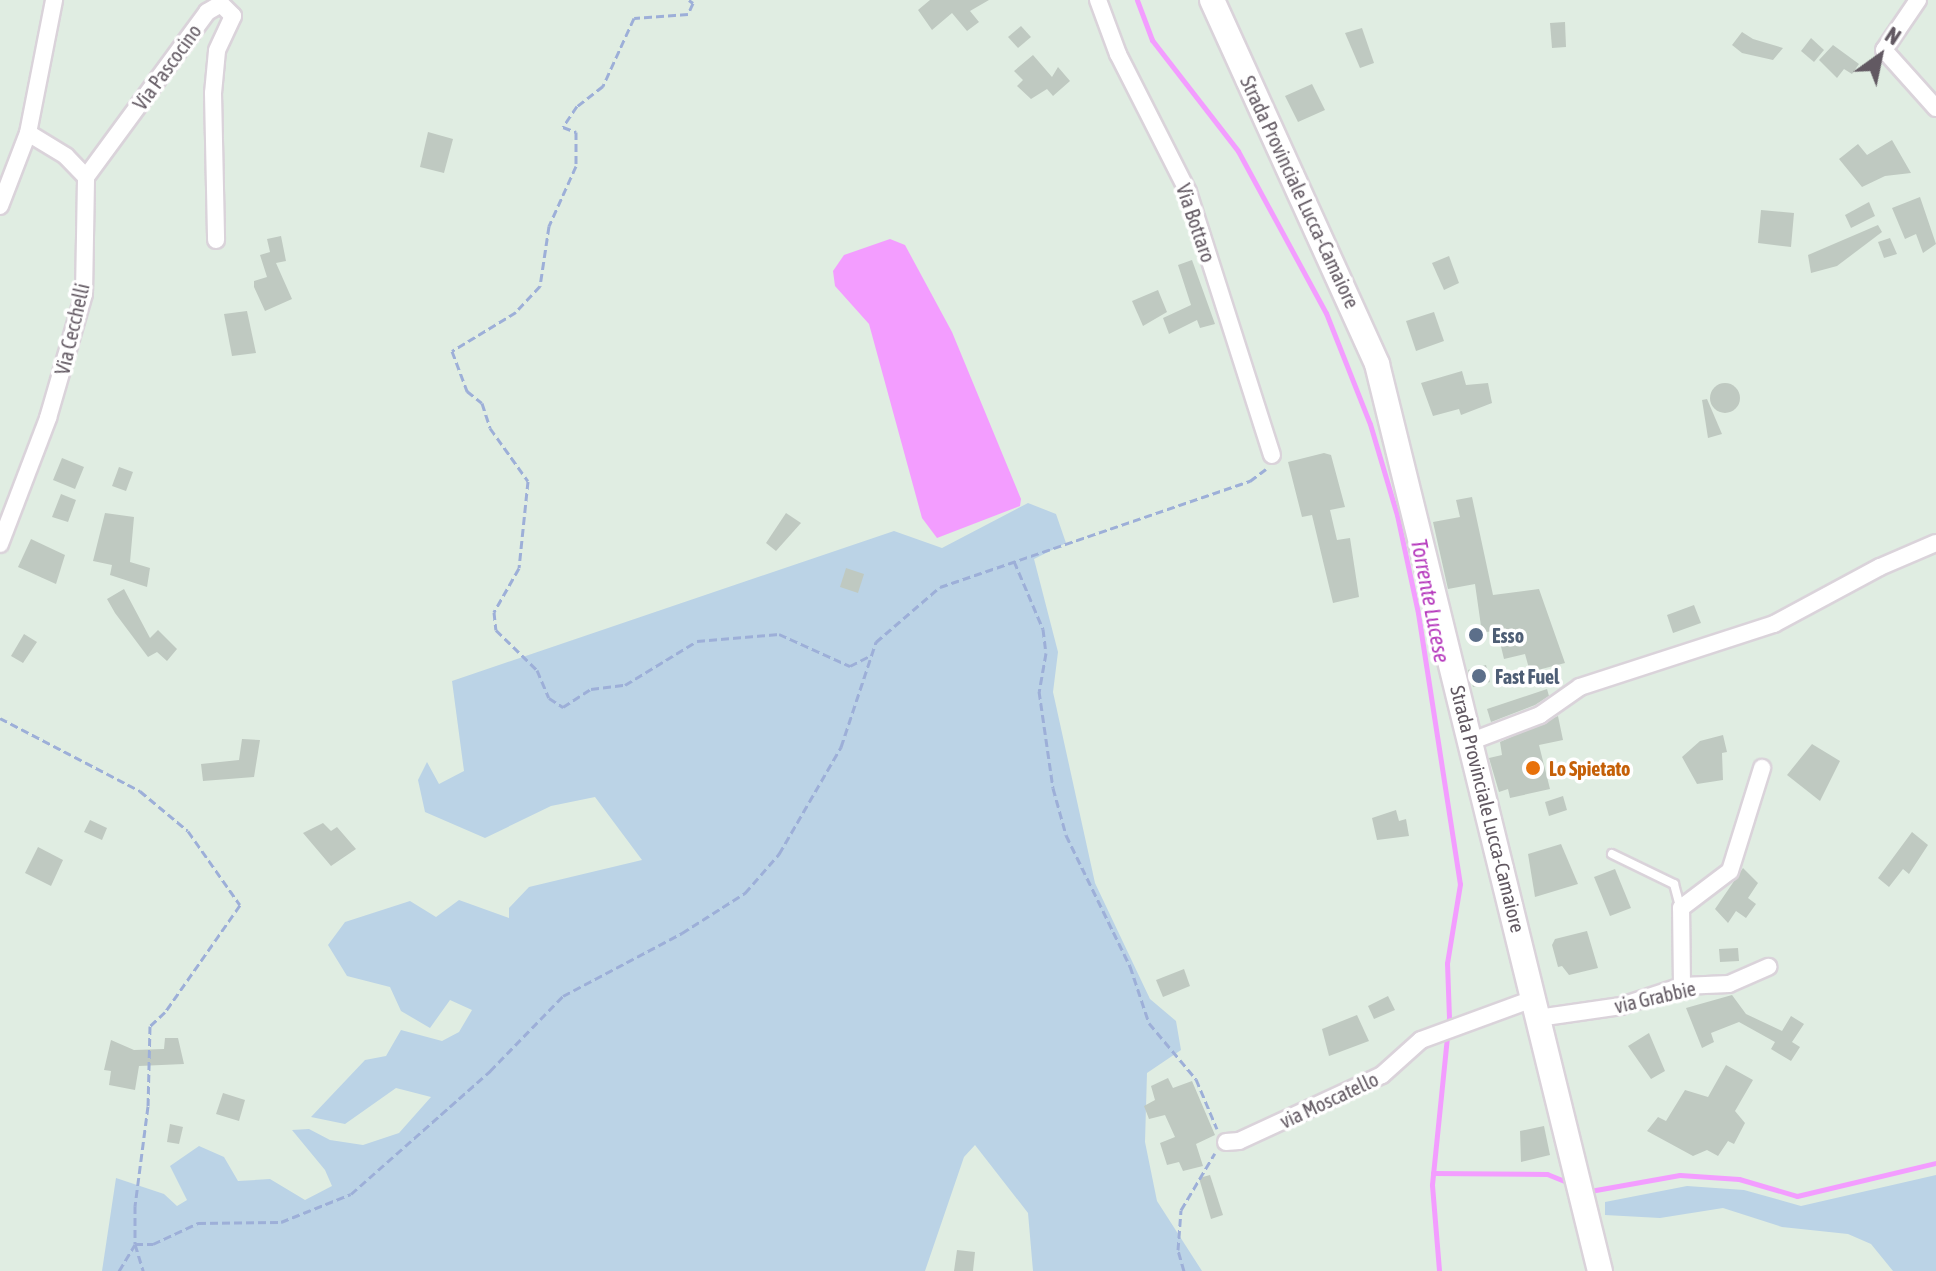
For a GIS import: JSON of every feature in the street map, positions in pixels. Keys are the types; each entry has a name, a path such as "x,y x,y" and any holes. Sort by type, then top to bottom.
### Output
{"main road":[{"name":"Strada Provinciale Lucca-Camaiore","path":"1212,0 1377,364 1600,1271"}],"street":[{"path":"0,206 28,133 54,0"},
{"name":"Via Bottaro","path":"1098,0 1118,54 1188,192 1272,455"},
{"path":"1918,0 1884,50 1936,108"},
{"name":"Via Pascocino","path":"86,177 207,12 221,4 233,16 217,51 213,93 216,240"},
{"path":"28,133 66,156 86,177"},
{"name":"Via Cecchelli","path":"0,544 48,418 84,294 86,177"},
{"path":"1472,741 1540,715 1580,687 1774,624 1880,567 1936,543"},
{"path":"1682,986 1681,908 1730,871 1762,768"},
{"name":"via Grabbie","path":"1536,1009 1621,1006 1682,986 1729,984 1768,967"},
{"name":"via Moscatello","path":"1226,1142 1239,1141 1382,1075 1421,1040 1536,1009"}],"lane":[{"path":"1612,854 1674,884 1681,908"}],"path":[{"path":"689,0 693,3 688,14 634,18 603,86 577,106 563,127 576,132 576,166 549,226 540,286 516,312 452,351 467,391 482,403 490,428 528,481 519,568 494,612 496,630 537,670 549,698 563,707 591,689 625,685 697,641 779,634 850,666 870,656"},
{"path":"135,1244 153,1244 198,1223 281,1222 351,1194 490,1071 563,996 682,933 745,893 779,854 841,747 876,642 940,587 1250,481 1268,467 1272,455"},
{"path":"1014,560 1043,629 1046,653 1039,691 1053,788 1066,835 1139,992 1149,1023 1196,1079 1226,1142 1203,1167 1181,1210 1178,1250 1184,1271"},
{"path":"0,718 140,791 188,831 240,905 165,1012 150,1026 148,1106 135,1206 135,1244 143,1271"},
{"path":"119,1271 135,1244"}],"shaded area":[{"path":"890,239 905,245 952,332 1021,499 1020,506 937,538 922,518 869,324 835,286 833,271 844,255"},
{"path":"1028,503 1056,514 1066,543 1034,559 1058,652 1053,692 1095,883 1150,999 1176,1021 1181,1050 1147,1073 1145,1142 1157,1201 1202,1271 1033,1271 1028,1213 975,1145 964,1157 925,1271 102,1271 116,1178 164,1194 177,1206 187,1200 170,1166 199,1146 224,1157 238,1181 270,1179 305,1200 332,1186 325,1170 292,1130 309,1129 330,1140 363,1145 399,1133 431,1097 396,1088 345,1124 311,1117 365,1060 386,1056 401,1030 442,1041 459,1032 472,1010 450,1000 430,1028 401,1011 390,987 347,976 328,945 345,922 410,901 436,917 459,900 509,918 509,908 529,887 642,860 595,797 551,806 485,838 425,812 418,780 427,762 439,784 464,771 452,681 894,531 942,548"},
{"path":"1936,1175 1936,1271 1893,1271 1871,1244 1848,1234 1782,1227 1723,1208 1660,1218 1605,1215 1605,1202 1687,1186 1744,1190 1801,1206"}],"building":[{"path":"930,0 989,0 970,11 979,22 967,31 952,13 932,30 918,10"},
{"path":"1565,22 1566,47 1552,48 1550,23"},
{"path":"1021,26 1031,37 1018,48 1008,37"},
{"path":"1362,28 1374,63 1360,68 1345,33"},
{"path":"1742,32 1753,39 1783,48 1773,60 1742,53 1732,45"},
{"path":"1811,38 1824,50 1814,62 1801,51"},
{"path":"1833,45 1859,64 1852,74 1844,69 1837,78 1819,60"},
{"path":"1033,55 1052,77 1058,67 1070,81 1053,96 1047,89 1031,99 1017,86 1023,80 1014,71"},
{"path":"1312,84 1325,110 1298,122 1285,96"},
{"path":"428,132 453,139 444,173 420,167"},
{"path":"1892,140 1911,173 1885,176 1862,187 1839,159 1858,144 1867,155"},
{"path":"1920,197 1936,244 1923,253 1916,234 1905,239 1892,208"},
{"path":"1869,202 1875,216 1851,228 1845,215"},
{"path":"1761,210 1794,213 1791,247 1758,243"},
{"path":"1878,225 1882,232 1837,266 1811,273 1808,255"},
{"path":"281,236 286,261 276,263 292,299 265,311 254,281 267,277 260,255 270,252 267,239"},
{"path":"1890,238 1897,254 1884,258 1878,242"},
{"path":"1449,256 1459,283 1444,290 1432,263"},
{"path":"1192,260 1215,324 1200,328 1197,320 1169,334 1163,318 1191,305 1178,265"},
{"path":"1158,290 1167,312 1143,326 1132,301"},
{"path":"247,311 256,353 232,356 224,314"},
{"path":"1434,312 1444,341 1416,351 1406,321"},
{"path":"1462,371 1466,385 1488,383 1492,403 1461,415 1459,409 1433,416 1421,383"},
{"path":"1725,383 1731,384 1739,392 1739,404 1731,412 1725,413 1719,412 1711,404 1710,398 1711,392 1719,384"},
{"path":"1707,399 1722,434 1708,438 1702,400"},
{"path":"1324,453 1331,455 1345,507 1330,510 1337,540 1350,538 1359,597 1333,603 1312,515 1302,517 1288,462"},
{"path":"62,458 84,467 75,489 53,480"},
{"path":"119,467 133,472 126,491 112,486"},
{"path":"61,494 76,500 68,522 52,517"},
{"path":"1472,497 1493,595 1539,589 1565,663 1530,672 1525,654 1504,659 1497,630 1482,633 1475,584 1448,589 1433,522 1460,517 1456,500"},
{"path":"105,513 134,517 130,562 150,568 147,587 110,575 112,565 93,561"},
{"path":"786,513 801,523 776,551 766,543"},
{"path":"31,539 65,555 56,584 18,567"},
{"path":"846,568 864,574 858,593 840,587"},
{"path":"124,589 150,638 158,630 177,649 167,661 157,652 148,657 115,613 107,599"},
{"path":"1694,605 1701,623 1673,633 1667,615"},
{"path":"24,634 37,642 23,663 11,656"},
{"path":"1486,665 1490,682 1473,687 1468,670"},
{"path":"1547,689 1549,696 1535,705 1491,722 1487,709"},
{"path":"1558,716 1563,740 1539,745 1550,789 1510,798 1508,789 1499,792 1489,758 1502,755 1500,742"},
{"path":"1723,735 1727,752 1722,753 1723,780 1697,784 1682,757 1700,741"},
{"path":"242,739 260,740 254,777 203,781 201,764 239,760"},
{"path":"1812,744 1840,761 1820,801 1787,775"},
{"path":"1563,796 1567,810 1549,816 1545,802"},
{"path":"1396,810 1399,821 1406,819 1409,836 1377,840 1372,818"},
{"path":"90,820 107,828 102,840 84,832"},
{"path":"323,823 331,831 337,827 356,849 331,866 303,833"},
{"path":"1912,832 1928,845 1909,874 1903,869 1889,887 1878,878"},
{"path":"1561,844 1578,884 1535,897 1528,854"},
{"path":"38,847 63,860 51,886 25,873"},
{"path":"1743,868 1758,883 1748,898 1756,904 1746,918 1736,911 1728,923 1715,909"},
{"path":"1615,869 1631,908 1610,916 1594,877"},
{"path":"1587,931 1598,968 1569,975 1562,966 1558,967 1552,945 1555,939"},
{"path":"1738,948 1739,961 1720,962 1719,949"},
{"path":"1184,969 1190,986 1163,997 1156,980"},
{"path":"1732,995 1746,1014 1782,1031 1791,1016 1804,1024 1792,1042 1800,1047 1791,1061 1771,1049 1775,1042 1739,1022 1711,1033 1714,1042 1702,1048 1686,1008"},
{"path":"1388,996 1395,1010 1374,1019 1368,1006"},
{"path":"1357,1015 1369,1041 1329,1056 1322,1029"},
{"path":"1649,1033 1665,1071 1651,1079 1628,1046"},
{"path":"165,1038 178,1038 184,1064 139,1066 135,1090 109,1085 111,1071 104,1070 111,1040 134,1050 164,1049"},
{"path":"1726,1065 1753,1080 1735,1111 1745,1123 1734,1144 1728,1141 1718,1156 1707,1150 1693,1156 1647,1131 1658,1117 1666,1121 1685,1090 1708,1097"},
{"path":"1168,1078 1173,1088 1192,1081 1215,1135 1196,1144 1203,1166 1183,1171 1179,1162 1167,1165 1160,1143 1175,1137 1165,1115 1149,1119 1144,1106 1155,1100 1151,1086"},
{"path":"223,1093 245,1100 239,1121 216,1114"},
{"path":"170,1124 183,1127 179,1144 167,1142"},
{"path":"1544,1126 1550,1155 1521,1162 1520,1131"},
{"path":"1210,1175 1223,1215 1211,1219 1199,1178"},
{"path":"957,1250 975,1252 973,1271 954,1271"}],"waterway":[{"name":"Torrente Lucese","path":"1137,0 1152,40 1238,151 1326,313 1370,424 1397,515 1418,613 1460,884 1447,963 1449,1017 1432,1185 1439,1271"},
{"path":"1590,1191 1680,1175 1739,1179 1797,1196 1936,1163"},
{"path":"1433,1173 1547,1174 1569,1183"}],"place":[{"name":"Esso","path":"1476,635"},
{"name":"Fast Fuel","path":"1479,676"},
{"name":"Lo Spietato","path":"1533,768"}]}
